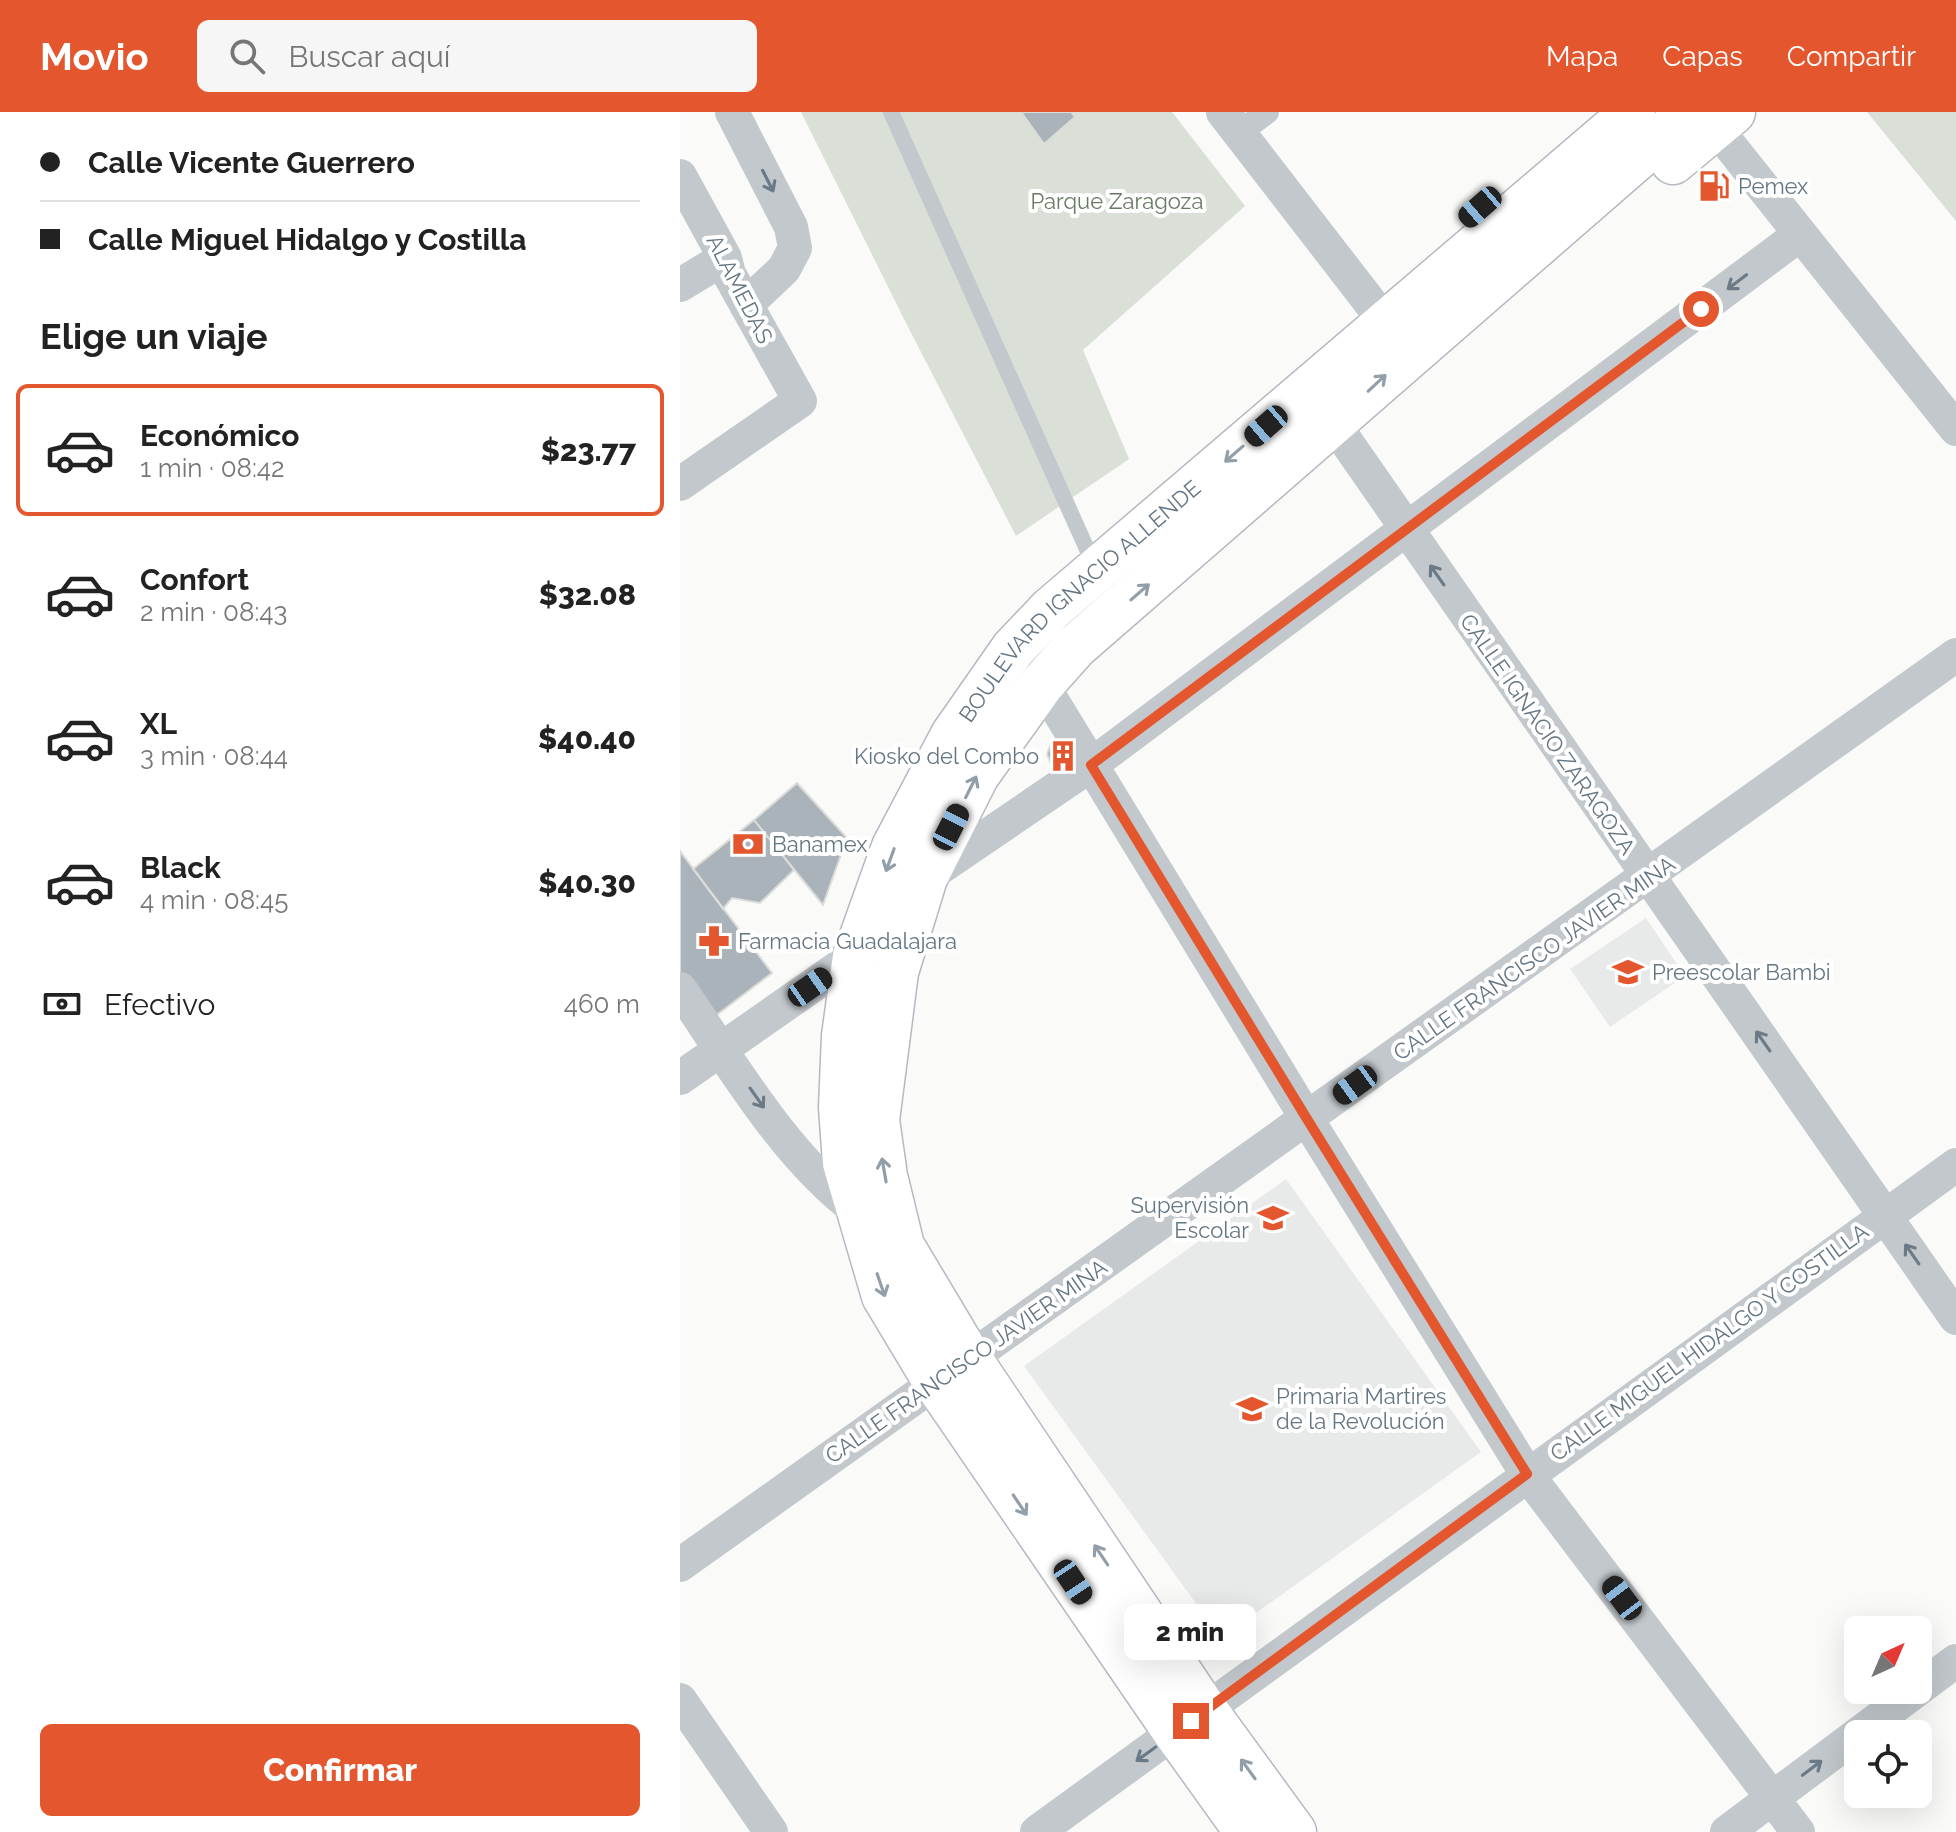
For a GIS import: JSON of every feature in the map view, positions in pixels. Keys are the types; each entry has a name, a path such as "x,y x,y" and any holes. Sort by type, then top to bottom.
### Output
{"main road":[{"name":"BOULEVARD IGNACIO ALLENDE","path":"1398,338 1436,245 1590,112"},
{"name":"BOULEVARD IGNACIO ALLENDE","path":"952,1370 902,1246 885,1176 877,1120 896,972 925,878 977,775 1042,684 1075,647 1334,424 1398,338 1633,112"},
{"name":"BOULEVARD IGNACIO ALLENDE","path":"1247,1832 1191,1721 952,1370 884,1296 845,1163 841,1107 844,1036 855,956 894,847 953,735 1013,649 1051,609 1398,338 1713,117"},
{"name":"BOULEVARD IGNACIO ALLENDE","path":"1191,1721 1294,1832"}],"street":[{"path":"732,112 791,227 795,248 784,269 746,305"},
{"path":"1267,112 1231,123 1398,338"},
{"path":"1713,117 1799,235 1956,429"},
{"name":"ALAMEDAS","path":"680,176 725,258 729,274 800,401 680,484"},
{"path":"925,878 1091,765 1799,235"},
{"path":"680,285 725,258"},
{"name":"CALLE IGNACIO ZARAGOZA","path":"1334,424 1956,1318"},
{"name":"CALLE FRANCISCO JAVIER MINA","path":"680,1565 1956,655"},
{"path":"1042,684 1527,1474 1798,1832"},
{"path":"680,1078 855,956"},
{"path":"680,989 793,1149 836,1195 858,1211"},
{"name":"CALLE MIGUEL HIDALGO Y COSTILLA","path":"1037,1832 1956,1165"},
{"path":"1932,1679 1956,1661"},
{"path":"680,1700 771,1832"},
{"path":"1727,1832 1898,1704"}],"lane":[{"path":"891,112 1097,571"}],"shaded area":[{"name":"Preescolar Bambi","path":"1646,918 1685,976 1610,1027 1570,969"},
{"name":"Primaria Martires de la Revolución","path":"1286,1179 1481,1452 1221,1638 1024,1366"}],"green space":[{"name":"Parque Zaragoza","path":"801,112 1172,112 1245,206 1083,350 1129,459 1016,536"},
{"path":"1867,112 1956,112 1956,221"}],"building":[{"path":"1021,112 1071,112 1075,117 1044,144"},
{"name":"Kiosko del Combo","path":"1060,739 1078,758 1059,770 1051,764 1047,754 1051,744"},
{"path":"797,783 847,838 823,905 754,820"},
{"name":"Banamex","path":"754,820 794,870 760,903 732,898 723,909 693,869"},
{"name":"Farmacia Guadalajara","path":"680,851 772,973 710,1020 680,978"}],"place":[{"name":"Pemex","path":"1714,186"},
{"name":"Kiosko del Combo","path":"1063,756"},
{"name":"Banamex","path":"748,844"},
{"name":"Farmacia Guadalajara","path":"714,941"},
{"name":"Preescolar Bambi","path":"1628,972"},
{"name":"Supervisión Escolar","path":"1273,1218"},
{"name":"Primaria Martires de la Revolución","path":"1252,1409"}],"route":[{"path":"1191,1721 1527,1474 1091,765 1701,309"}]}
